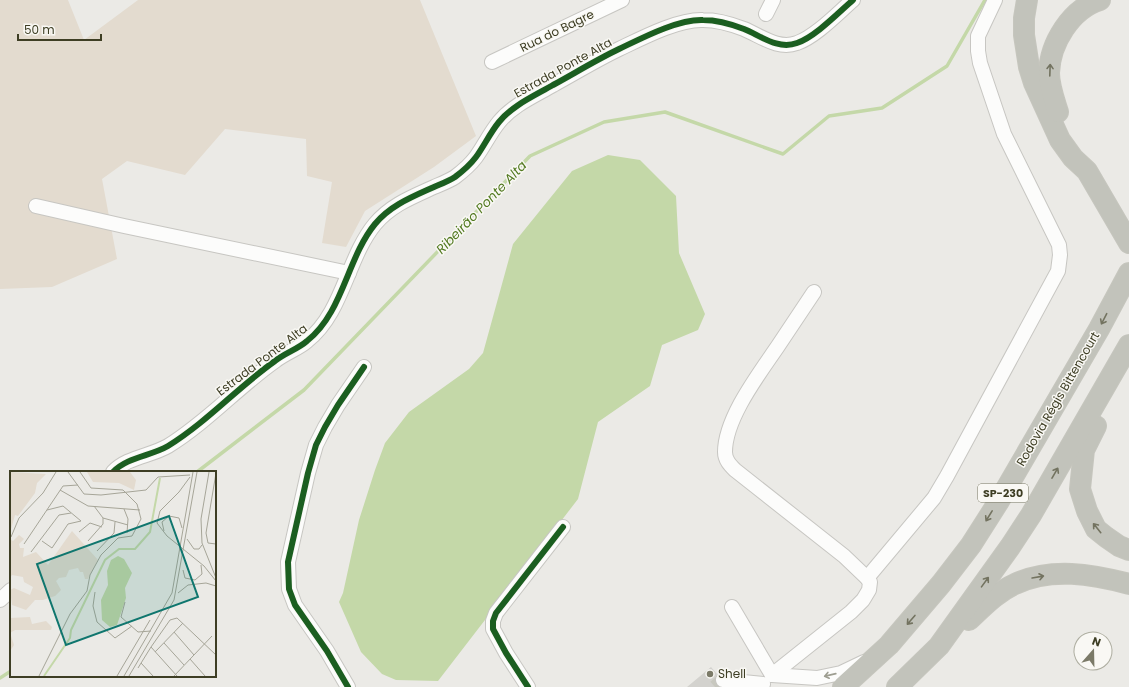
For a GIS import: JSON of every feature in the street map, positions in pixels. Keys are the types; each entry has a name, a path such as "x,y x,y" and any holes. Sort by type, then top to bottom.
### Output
{"highway":[{"path":"1027,0 1024,18 1024,35 1029,67 1034,83 1060,140 1073,158 1091,178"},
{"path":"1100,0 1083,9 1065,27 1052,52 1049,68 1050,84 1054,100 1070,136 1091,178 1129,243"},
{"path":"1116,297 1124,259 1129,249"},
{"name":"Rodovia Régis Bittencourt","path":"843,687 889,645 941,584 971,545 1091,343 1129,273"},
{"name":"SP-230","path":"897,687 939,646 1010,547 1031,515 1129,345"},
{"path":"1129,361 1084,450 1080,490 1087,511 1096,529 1112,541 1129,550"},
{"path":"939,646 994,597 1014,584 1032,578 1067,574 1089,576 1129,584"}],"street":[{"name":"Rua do Bagre","path":"492,62 622,0"},
{"path":"766,14 773,0"},
{"name":"Estrada Ponte Alta","path":"115,471 117,468 129,462 166,447 276,360 307,342 321,327 343,289 364,239 375,224 386,212 404,200 452,179 464,170 476,157 499,121 525,100 586,65 619,49 685,22 702,19 722,22 773,42 785,45 796,44 808,38 853,0"},
{"path":"866,578 934,498 1058,271 1060,255 1059,245 1004,134 980,64 978,36 996,0"},
{"path":"36,206 349,273"},
{"path":"767,680 851,612 863,600 869,590 870,582 844,556 735,470 727,462 725,453 726,439 730,426 747,394 814,292"},
{"path":"348,687 327,651 295,605 289,589 288,562 308,473 316,445 338,405 364,367"},
{"path":"528,687 506,653 493,629 493,621 496,613 563,526"},
{"path":"0,600 10,591"},
{"path":"732,607 767,680"},
{"path":"723,680 817,678 841,673 863,662 889,645"}],"shaded area":[{"path":"0,0 68,0 84,40 138,0 420,0 476,136 434,167 365,211 346,247 322,243 332,182 307,176 306,139 225,129 185,175 127,161 102,179 117,259 52,287 0,289"},
{"path":"608,155 640,160 676,196 679,253 705,314 698,330 662,345 650,386 598,422 578,499 438,681 396,680 382,674 361,652 339,602 343,593 359,520 385,443 409,412 469,369 483,353 513,244 572,171"}],"building":[{"name":"Shell","path":"711,667 717,674 715,684 718,687 687,687"}],"waterway":[{"name":"Ribeirão Ponte Alta","path":"198,471 304,390 530,156 604,122 665,112 783,154 829,116 882,108 947,66 985,0"},
{"name":"Ribeirão Ponte Alta","path":"0,678 10,672"}],"tunnel":[{"path":"715,687 723,680"}],"cycle path":[{"path":"114,471 125,463 168,446 182,437 261,371 307,341 329,316 358,253 366,238 381,217 402,202 455,177 476,157 499,122 524,101 610,53 672,26 693,21 708,20 729,24 770,41 783,45 790,45 811,36 853,0"},
{"path":"348,687 327,651 295,605 289,589 288,562 308,473 316,445 338,405 364,367"},
{"path":"528,687 506,653 493,629 493,621 496,613 563,527"}],"place":[{"name":"Shell","path":"710,674"}]}
